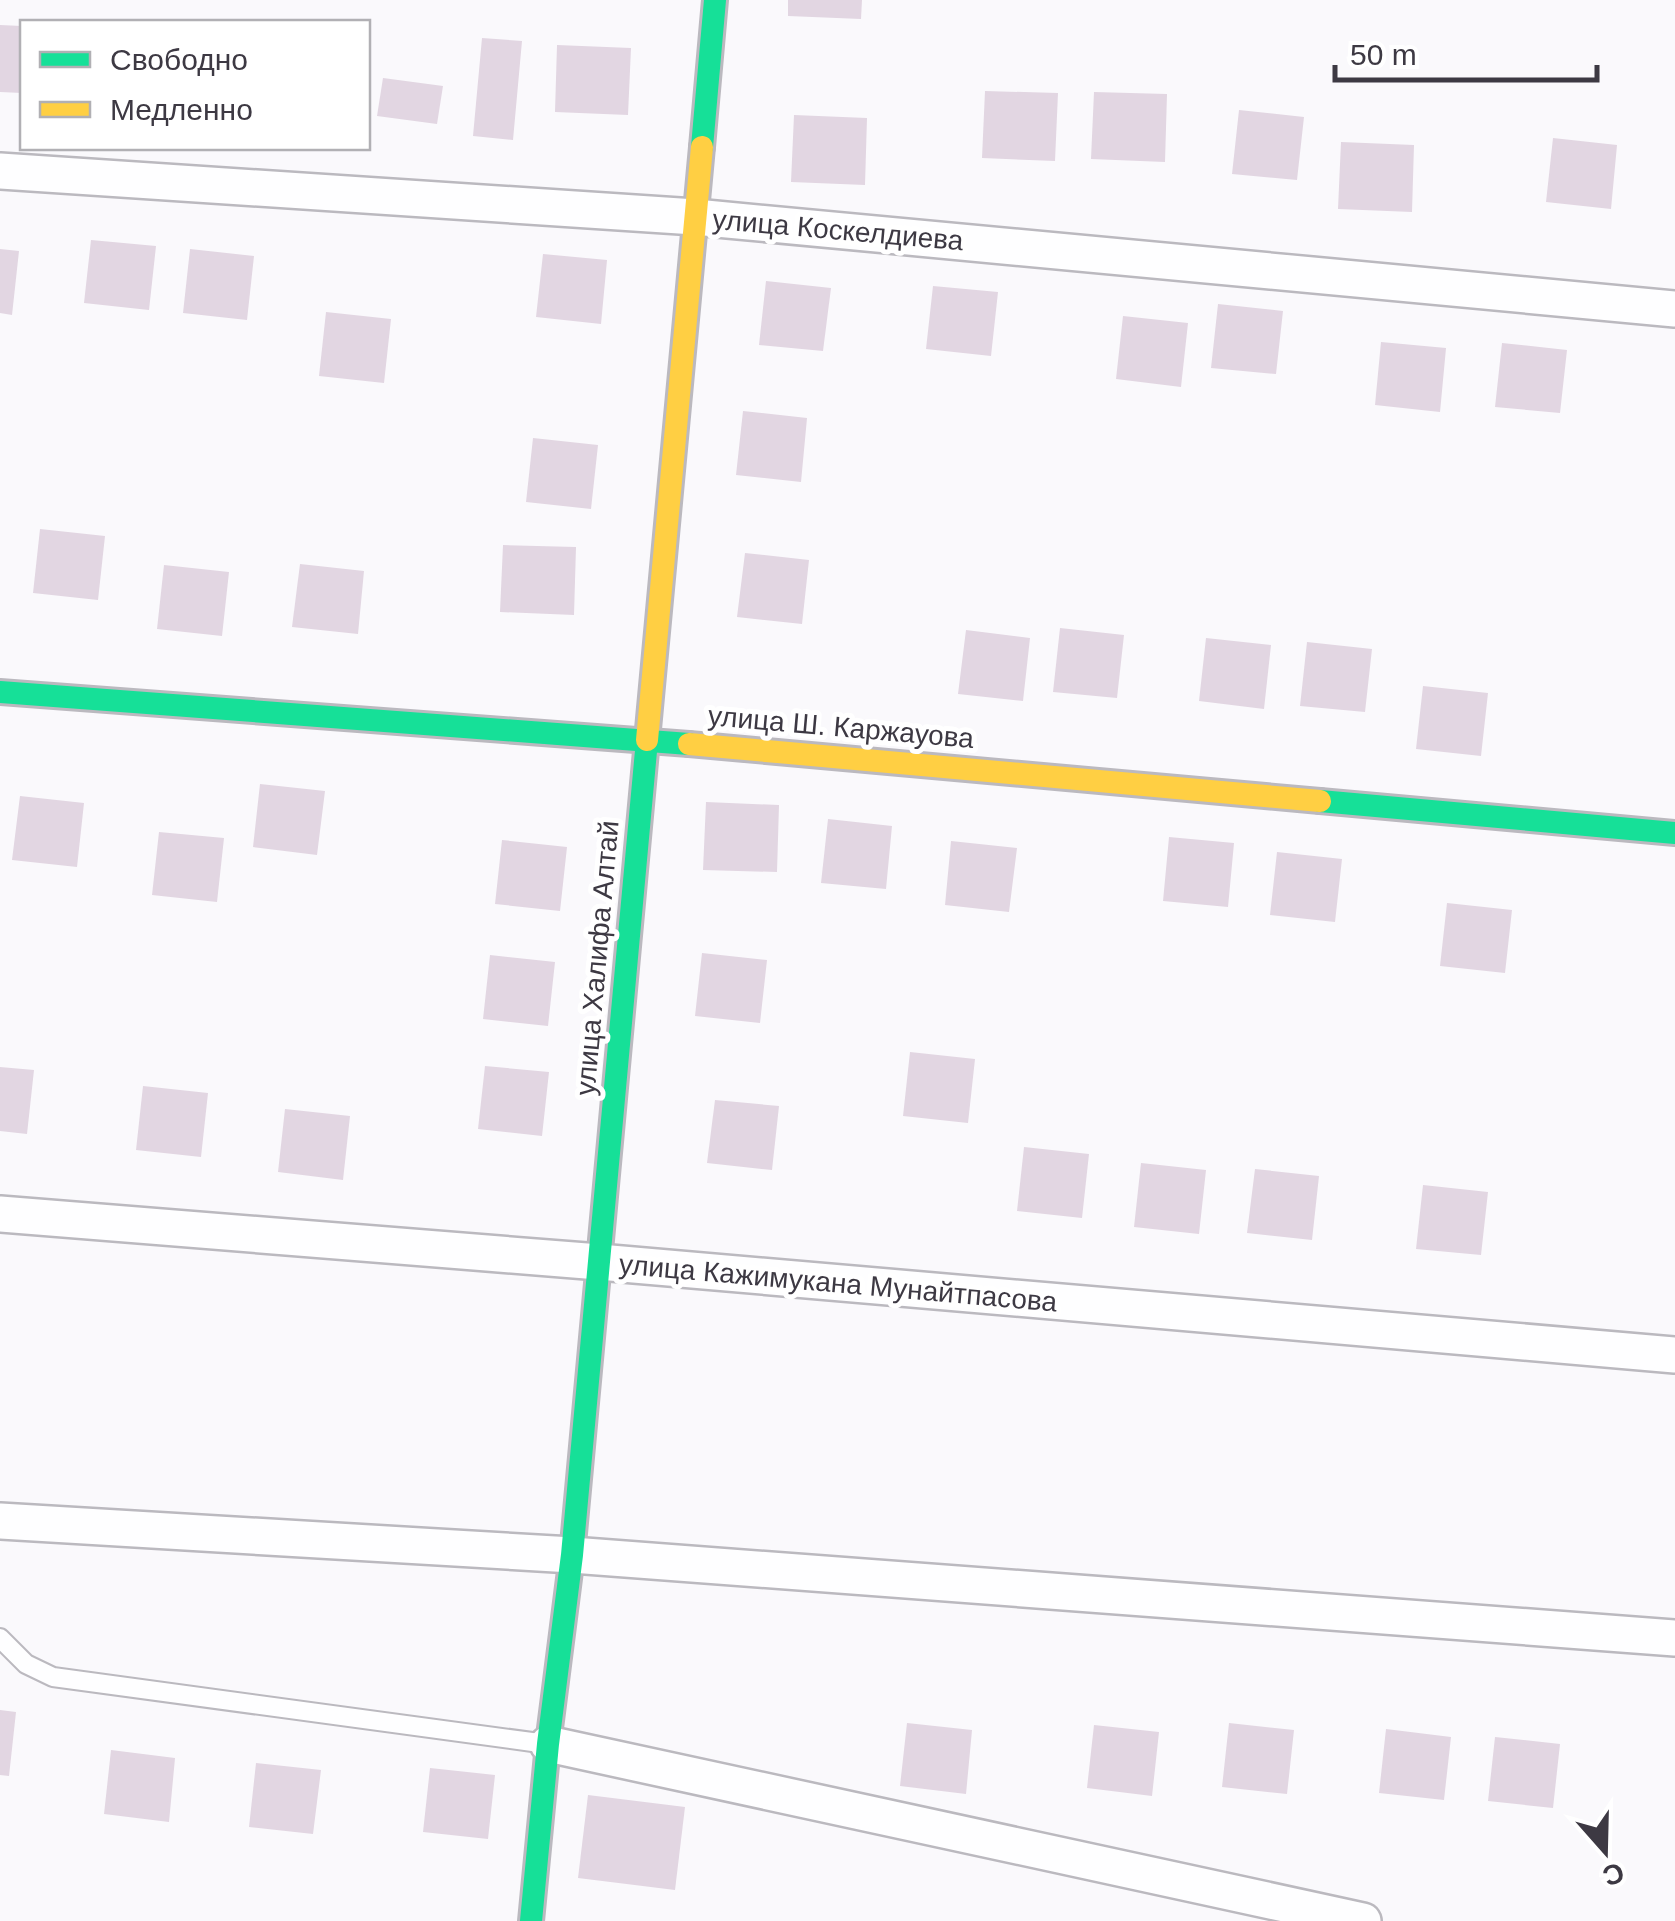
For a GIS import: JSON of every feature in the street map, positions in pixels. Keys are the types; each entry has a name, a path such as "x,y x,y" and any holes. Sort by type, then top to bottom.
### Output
{"street":[{"name":"улица Халифа Алтай","path":"531,1921 572,1555 715,0"},
{"name":"улица Коскелдиева","path":"0,170 695,216 1675,309"},
{"name":"улица Ш. Каржауова","path":"0,692 647,740 1675,833"},
{"name":"улица Кажимукана Мунайтпасова","path":"0,1214 1675,1355"},
{"path":"0,1521 572,1555 1675,1638"},
{"path":"548,1744 1362,1921"}],"lane":[{"path":"0,1638 26,1664 53,1677 548,1744"}],"building":[{"path":"788,0 862,0 861,19 788,16"},
{"path":"0,25 20,26 20,93 0,92"},
{"path":"482,38 522,41 513,140 473,136"},
{"path":"557,45 631,48 628,115 555,112"},
{"path":"383,78 443,86 437,124 377,116"},
{"path":"985,91 1058,93 1055,161 982,158"},
{"path":"1094,92 1167,94 1165,162 1091,159"},
{"path":"1239,110 1304,117 1297,180 1232,174"},
{"path":"794,115 867,118 865,185 791,182"},
{"path":"1553,138 1617,145 1611,209 1546,202"},
{"path":"1341,142 1414,145 1412,212 1338,209"},
{"path":"91,240 156,246 149,310 84,303"},
{"path":"0,249 19,251 12,315 0,313"},
{"path":"190,249 254,256 247,320 183,313"},
{"path":"543,254 607,260 601,324 536,317"},
{"path":"766,281 831,288 823,351 759,345"},
{"path":"933,286 998,292 991,356 926,349"},
{"path":"1218,304 1283,311 1276,374 1211,368"},
{"path":"326,312 391,319 384,383 319,376"},
{"path":"1123,316 1188,323 1181,387 1116,379"},
{"path":"1381,342 1446,348 1440,412 1375,405"},
{"path":"1502,343 1567,350 1560,413 1495,407"},
{"path":"743,411 807,418 801,482 736,475"},
{"path":"533,438 598,445 591,509 526,502"},
{"path":"40,529 105,536 98,600 33,593"},
{"path":"503,545 576,547 574,615 500,612"},
{"path":"745,553 809,560 802,624 737,617"},
{"path":"300,564 364,571 358,634 292,627"},
{"path":"164,565 229,572 222,636 157,629"},
{"path":"1060,628 1124,635 1117,698 1053,692"},
{"path":"966,630 1030,638 1023,701 958,694"},
{"path":"1206,638 1271,645 1264,709 1199,701"},
{"path":"1307,642 1372,649 1365,712 1300,706"},
{"path":"1423,686 1488,693 1481,756 1416,749"},
{"path":"260,784 325,791 317,855 253,847"},
{"path":"20,796 84,803 77,867 12,860"},
{"path":"706,802 779,805 777,872 703,870"},
{"path":"828,819 892,826 886,889 821,883"},
{"path":"159,832 224,838 217,902 152,895"},
{"path":"1169,837 1234,843 1228,907 1163,901"},
{"path":"502,840 567,847 560,911 495,904"},
{"path":"951,841 1017,848 1009,912 945,905"},
{"path":"1277,852 1342,859 1335,922 1270,915"},
{"path":"1447,903 1512,910 1505,973 1440,966"},
{"path":"702,953 767,960 760,1023 695,1016"},
{"path":"490,955 555,962 548,1026 483,1019"},
{"path":"910,1052 975,1059 968,1123 903,1116"},
{"path":"485,1066 549,1072 542,1136 478,1129"},
{"path":"0,1067 34,1070 27,1134 0,1131"},
{"path":"143,1086 208,1093 201,1157 136,1150"},
{"path":"715,1100 779,1106 772,1170 707,1163"},
{"path":"285,1109 350,1116 343,1180 278,1172"},
{"path":"1024,1147 1089,1154 1082,1218 1017,1211"},
{"path":"1141,1163 1206,1170 1199,1234 1134,1227"},
{"path":"1255,1169 1319,1176 1312,1240 1247,1233"},
{"path":"1423,1185 1488,1192 1481,1255 1416,1249"},
{"path":"0,1710 16,1712 9,1776 0,1775"},
{"path":"907,1723 972,1730 966,1794 900,1786"},
{"path":"1229,1723 1294,1730 1287,1794 1222,1787"},
{"path":"1094,1725 1159,1732 1152,1796 1087,1788"},
{"path":"1386,1729 1451,1737 1444,1800 1379,1793"},
{"path":"1495,1737 1560,1744 1553,1808 1488,1801"},
{"path":"111,1750 175,1758 169,1822 104,1814"},
{"path":"256,1763 321,1770 313,1834 249,1827"},
{"path":"430,1768 495,1775 488,1839 423,1832"},
{"path":"588,1795 685,1807 675,1890 578,1878"}],"traffic: fast":[{"path":"702,147 715,0"},
{"path":"0,692 689,744"},
{"path":"531,1921 572,1555 647,740"},
{"path":"1320,801 1675,833"}],"traffic: slow":[{"path":"647,740 702,147"},
{"path":"689,744 1320,801"}]}
